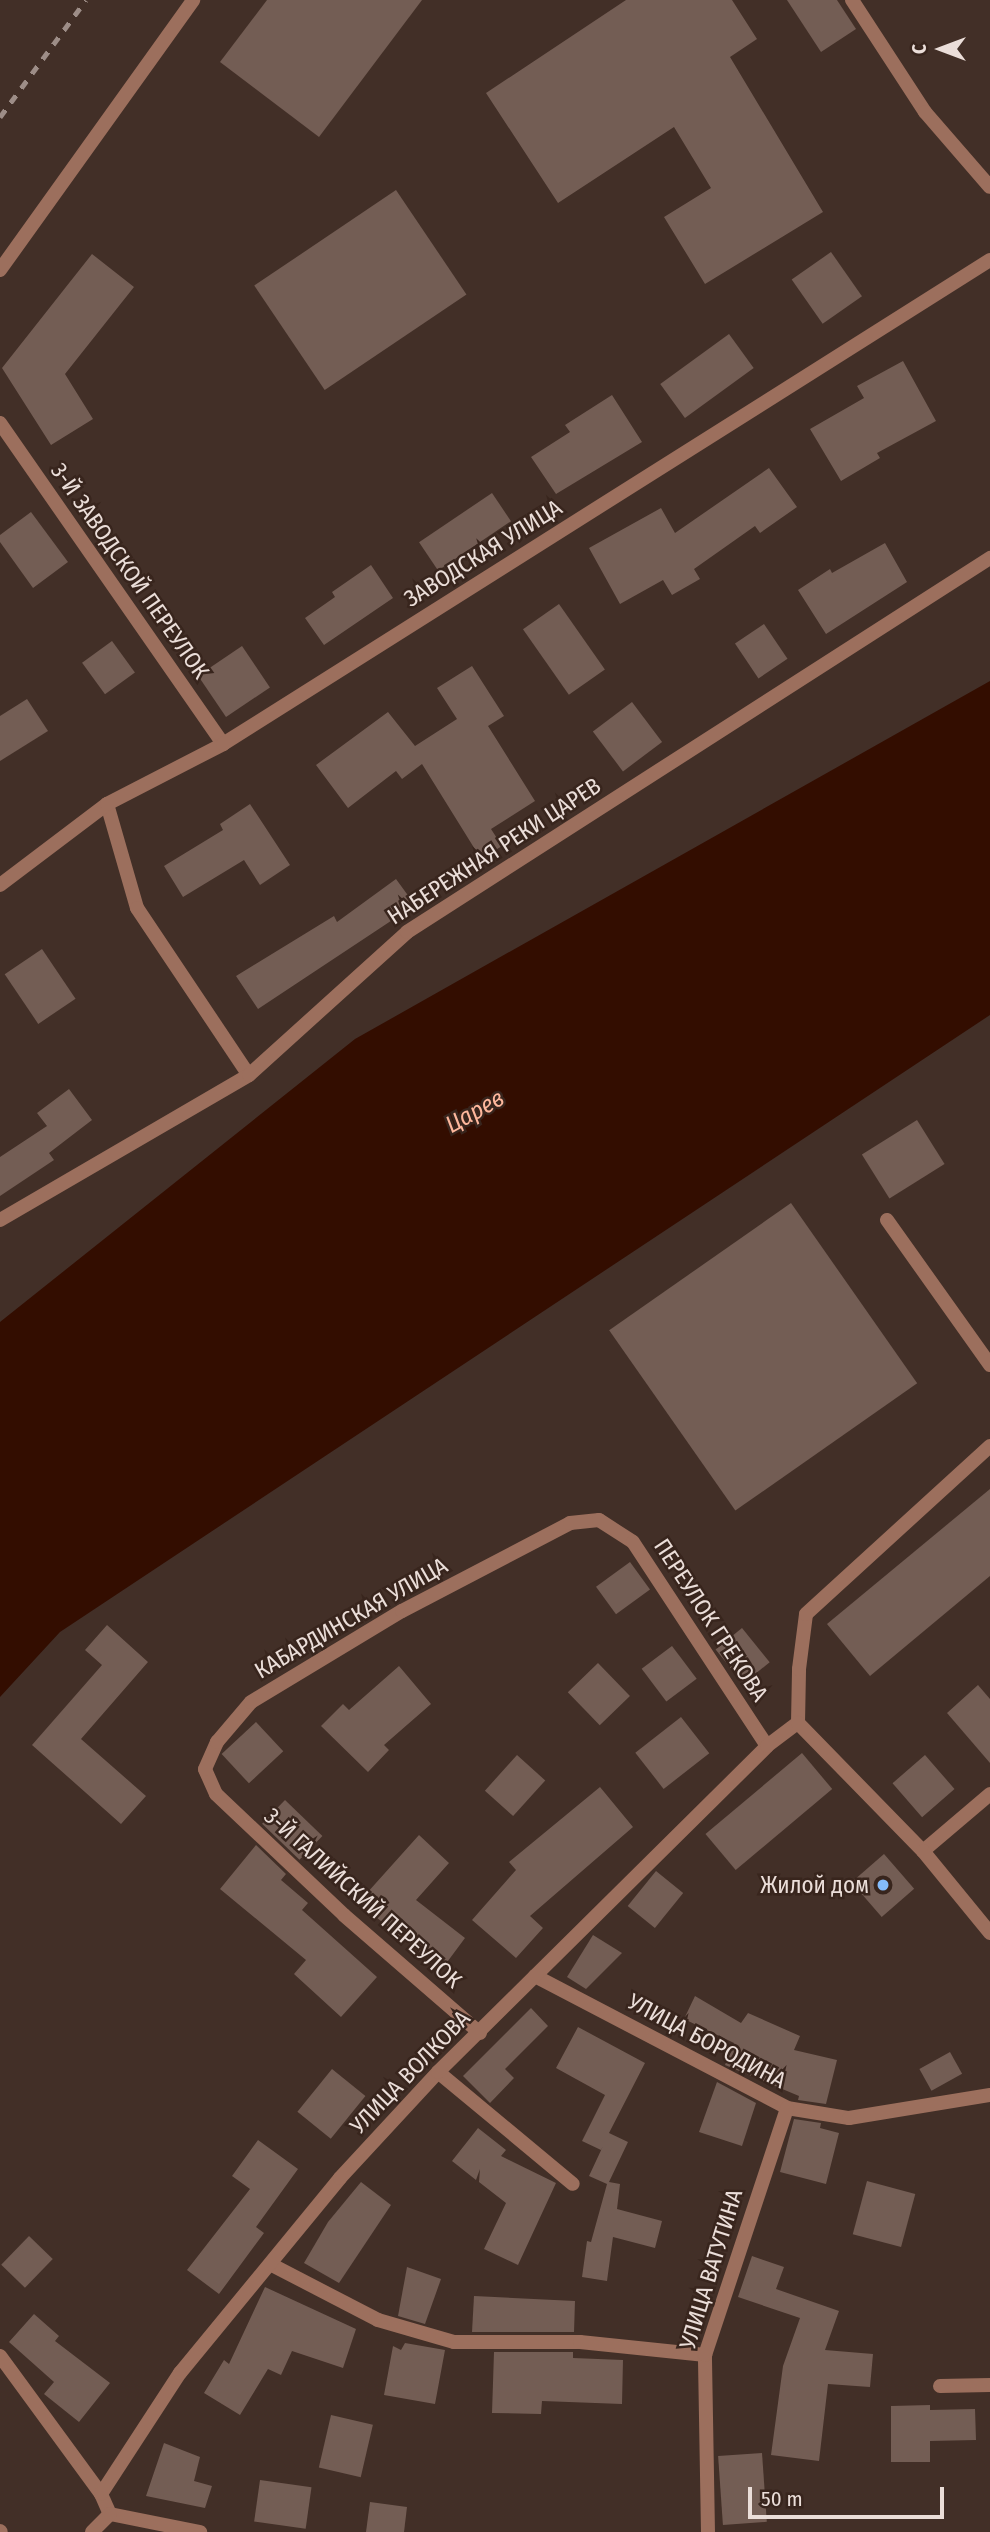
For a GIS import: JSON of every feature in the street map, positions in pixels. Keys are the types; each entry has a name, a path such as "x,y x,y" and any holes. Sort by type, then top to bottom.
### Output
{"street":[{"path":"0,270 193,0"},
{"path":"852,0 925,112 990,187"},
{"name":"ЗАВОДСКАЯ УЛИЦА","path":"0,885 107,804 223,744 990,260"},
{"name":"3-Й ЗАВОДСКОЙ ПЕРЕУЛОК","path":"0,423 223,744"},
{"name":"НАБЕРЕЖНАЯ РЕКИ ЦАРЕВ","path":"0,1220 249,1074 407,932 990,558"},
{"path":"107,804 137,908 249,1074"},
{"path":"887,1220 990,1365"},
{"path":"990,1446 806,1614 799,1669 798,1723 923,1851 990,1933"},
{"name":"ПЕРЕУЛОК ГРЕКОВА","path":"570,1523 599,1520 633,1542 767,1745"},
{"name":"КАБАРДИНСКАЯ УЛИЦА","path":"216,1794 205,1769 217,1742 251,1702 402,1611 570,1523"},
{"name":"УЛИЦА ВОЛКОВА","path":"101,2494 180,2373 340,2178 438,2072 767,1745 798,1723"},
{"name":"3-Й ГАЛИЙСКИЙ ПЕРЕУЛОК","path":"216,1794 344,1915 480,2033"},
{"path":"923,1851 990,1794"},
{"name":"УЛИЦА БОРОДИНА","path":"535,1976 787,2108 849,2118 990,2095"},
{"path":"438,2072 573,2184"},
{"name":"УЛИЦА ВАТУТИНА","path":"708,2532 705,2355 787,2108"},
{"path":"272,2264 377,2320 454,2343 580,2342 705,2355"},
{"path":"0,2356 101,2494 110,2514"},
{"path":"940,2386 990,2385"},
{"path":"92,2532 110,2514"},
{"path":"110,2514 200,2532"}],"water":[{"name":"Царев","path":"990,681 990,1015 60,1632 0,1697 0,1322 355,1039"}],"building":[{"path":"267,0 422,0 319,137 220,62"},
{"path":"626,0 732,0 757,39 730,57 823,212 705,284 664,217 711,188 674,127 558,203 486,93"},
{"path":"787,0 837,0 856,29 821,52"},
{"path":"396,190 466,294 325,390 254,286"},
{"path":"831,252 862,296 823,324 792,280"},
{"path":"92,254 134,287 65,374 93,419 51,445 2,368"},
{"path":"729,334 754,368 685,418 660,384"},
{"path":"903,361 936,421 877,453 880,458 841,481 810,429 864,398 857,386"},
{"path":"612,395 642,442 556,494 531,457 570,432 565,425"},
{"path":"769,468 797,507 760,533 755,526 694,569 700,579 672,595 663,580 620,604 589,548 661,508 675,533"},
{"path":"492,493 511,521 438,570 419,542"},
{"path":"31,512 68,562 33,588 0,542 0,535"},
{"path":"885,543 907,582 826,634 798,590 830,569 832,573"},
{"path":"371,565 393,598 324,645 305,618 335,597 332,592"},
{"path":"559,604 605,670 569,695 523,629"},
{"path":"764,624 787,659 758,678 735,644"},
{"path":"112,641 135,673 105,694 82,663"},
{"path":"242,646 270,687 226,717 198,676"},
{"path":"472,666 504,716 488,726 535,801 491,829 502,846 481,859 422,764 402,779 396,771 348,808 316,765 388,712 415,746 457,719 437,688"},
{"path":"27,699 48,731 0,761 0,716"},
{"path":"632,702 662,742 623,771 593,731"},
{"path":"250,804 290,865 260,885 244,860 183,897 164,866 223,830 220,824"},
{"path":"396,879 415,905 258,1009 236,976 334,916 337,922"},
{"path":"42,949 76,999 38,1024 5,974"},
{"path":"69,1089 92,1120 49,1153 54,1160 0,1196 0,1157 47,1126 37,1113"},
{"path":"917,1120 945,1164 889,1199 862,1154"},
{"path":"791,1203 917,1383 735,1511 609,1330"},
{"path":"990,1489 990,1576 870,1676 827,1624"},
{"path":"630,1562 650,1590 616,1614 596,1587"},
{"path":"107,1625 148,1662 81,1739 146,1796 121,1824 32,1745 102,1665 85,1650"},
{"path":"742,1628 770,1662 743,1684 716,1649"},
{"path":"672,1646 697,1679 666,1702 642,1669"},
{"path":"598,1663 630,1696 600,1725 568,1692"},
{"path":"399,1666 431,1704 384,1745 389,1750 368,1772 321,1726 343,1704 349,1710"},
{"path":"978,1685 990,1699 990,1763 947,1713"},
{"path":"681,1717 709,1753 664,1789 635,1753"},
{"path":"256,1722 283,1751 249,1783 222,1754"},
{"path":"802,1753 832,1789 736,1870 705,1834"},
{"path":"517,1755 545,1780 513,1816 485,1791"},
{"path":"925,1755 955,1789 922,1817 893,1783"},
{"path":"600,1787 633,1827 530,1916 543,1928 516,1958 472,1920 516,1870 509,1862"},
{"path":"285,1800 322,1836 299,1860 262,1824"},
{"path":"419,1835 449,1863 416,1900 465,1938 442,1969 358,1903"},
{"path":"256,1845 286,1874 281,1880 308,1903 302,1910 377,1977 341,2017 294,1974 306,1960 220,1889"},
{"name":"Жилой дом","path":"884,1854 914,1889 882,1917 852,1882"},
{"path":"656,1871 683,1893 655,1928 628,1906"},
{"path":"593,1935 622,1953 586,1989 567,1977"},
{"path":"695,1996 741,2023 748,2013 800,2036 794,2050 837,2060 826,2104 798,2100 799,2096 725,2065 734,2043 684,2019"},
{"path":"531,2008 548,2026 505,2069 514,2078 490,2103 463,2076"},
{"path":"578,2027 645,2063 609,2133 628,2142 609,2182 620,2184 617,2209 662,2221 655,2248 613,2237 607,2281 582,2277 587,2241 591,2242 607,2184 589,2176 603,2146 601,2150 582,2141 605,2095 556,2068"},
{"path":"950,2052 962,2074 932,2091 919,2069"},
{"path":"332,2069 365,2096 331,2139 297,2112"},
{"path":"717,2082 756,2103 742,2146 699,2132"},
{"path":"794,2119 821,2123 820,2128 839,2133 826,2184 780,2172"},
{"path":"478,2128 506,2150 501,2156 556,2183 518,2265 484,2249 506,2203 479,2182 480,2169 476,2180 452,2161"},
{"path":"258,2140 298,2169 256,2227 264,2233 219,2294 187,2270 250,2189 232,2176"},
{"path":"867,2181 915,2194 901,2247 853,2234"},
{"path":"361,2182 391,2205 339,2283 304,2263 328,2222"},
{"path":"29,2236 53,2259 25,2288 1,2265"},
{"path":"752,2256 784,2267 776,2289 839,2311 825,2350 873,2354 870,2387 828,2384 819,2461 771,2455 783,2366 800,2318 738,2297"},
{"path":"407,2267 441,2279 425,2324 398,2316"},
{"path":"265,2287 356,2329 343,2368 292,2351 281,2375 268,2369 240,2415 204,2393 224,2360 229,2364"},
{"path":"474,2296 575,2301 574,2332 472,2332"},
{"path":"34,2314 59,2336 55,2341 110,2383 79,2422 44,2394 54,2382 9,2342"},
{"path":"405,2343 445,2350 435,2404 384,2395 393,2346 401,2350"},
{"path":"494,2352 573,2352 573,2358 623,2360 622,2404 542,2401 541,2414 492,2413"},
{"path":"930,2405 930,2410 975,2409 976,2440 930,2441 930,2462 891,2462 891,2406"},
{"path":"331,2415 373,2425 361,2477 319,2468"},
{"path":"164,2443 200,2457 194,2481 212,2486 205,2508 146,2496"},
{"path":"762,2453 767,2522 723,2525 718,2456"},
{"path":"260,2480 311,2487 306,2529 254,2522"},
{"path":"370,2502 407,2507 404,2532 366,2532"}],"railway":[{"path":"0,117 86,0"}],"place":[{"name":"Жилой дом","path":"883,1885"}]}
